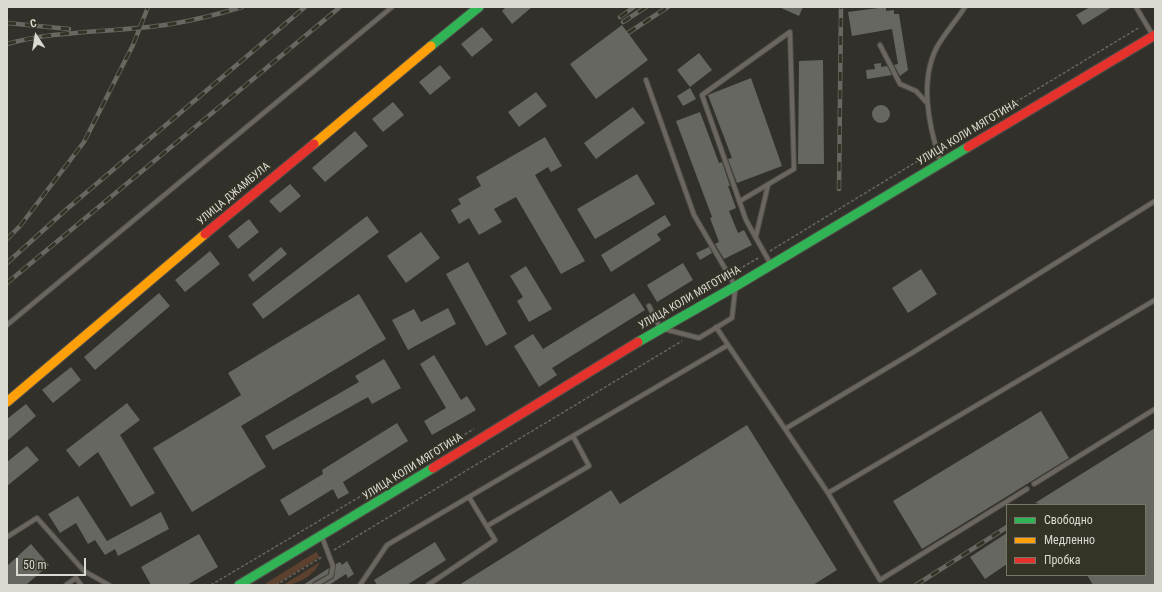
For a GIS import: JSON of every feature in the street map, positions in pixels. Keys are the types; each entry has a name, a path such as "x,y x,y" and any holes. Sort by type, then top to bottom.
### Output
{"main road":[{"name":"УЛИЦА ДЖАМБУЛА","path":"7,402 164,268 479,7"},
{"name":"УЛИЦА КОЛИ МЯГОТИНА","path":"240,585 661,328 772,265 1154,35"}],"lane":[{"path":"7,325 392,7"},
{"path":"941,163 932,134 927,103 930,72 937,47 965,7"},
{"path":"1136,7 1154,35"},
{"path":"740,201 794,170 790,32 702,95 746,220 772,265"},
{"path":"880,45 900,84 916,91 927,103"},
{"path":"646,80 694,215 736,286 732,318 699,338 661,328 649,306"},
{"path":"756,237 768,184"},
{"path":"785,429 1155,201"},
{"path":"828,493 1155,300"},
{"path":"716,327 828,493 883,585"},
{"path":"360,585 387,546 728,345"},
{"path":"1034,484 1155,409"},
{"path":"487,526 589,466 573,436"},
{"path":"880,580 1027,489"},
{"path":"428,585 495,540 469,497"},
{"path":"7,537 37,518 84,571 108,585"},
{"path":"316,585 331,576 333,566 322,536"},
{"path":"66,585 76,578 81,585"}],"path":[{"path":"276,585 691,335"}],"shaded area":[{"path":"316,552 320,557 275,585 263,585"},
{"path":"320,562 314,572 304,579 288,585 283,585"}],"building":[{"path":"506,7 532,7 512,24 502,11"},
{"path":"779,7 803,7 799,16"},
{"path":"886,7 886,11 894,10 894,14 899,14 908,70 900,76 894,65 898,64 892,29 852,36 848,12"},
{"path":"1090,7 1112,7 1083,25 1076,15"},
{"path":"622,25 648,60 596,99 570,64"},
{"path":"482,27 493,40 472,57 461,44"},
{"path":"699,53 712,70 690,87 677,70"},
{"path":"823,60 824,164 798,164 799,61"},
{"path":"881,63 881,67 887,66 892,75 867,79 866,70 875,69 874,64"},
{"path":"440,65 451,78 430,95 419,82"},
{"path":"751,78 782,166 737,183 728,159 732,158 708,95"},
{"path":"690,88 696,99 683,106 677,96"},
{"path":"536,92 547,106 519,127 508,112"},
{"path":"393,102 404,115 383,132 372,119"},
{"path":"877,105 885,105 890,110 888,121 885,123 877,123 872,118 872,110"},
{"path":"633,107 645,123 596,159 584,143"},
{"path":"700,112 719,163 722,162 730,186 728,186 736,208 729,211 738,233 744,230 752,245 724,259 715,244 719,242 710,218 712,217 676,121"},
{"path":"355,131 368,146 325,182 312,168"},
{"path":"545,137 562,166 551,172 548,167 535,175 585,261 561,274 516,197 494,209 502,222 479,235 469,218 459,224 451,210 461,204 458,199 481,186 476,177"},
{"path":"637,174 655,204 595,239 577,209"},
{"path":"290,184 301,196 280,213 269,201"},
{"path":"665,215 671,225 657,234 661,240 611,272 601,255"},
{"path":"367,216 379,232 263,319 252,304"},
{"path":"249,219 259,232 238,249 228,236"},
{"path":"421,232 440,258 406,283 387,256"},
{"path":"281,247 287,254 253,282 248,275"},
{"path":"709,247 712,253 700,260 696,253"},
{"path":"210,251 220,264 185,292 175,280"},
{"path":"468,262 507,334 486,346 446,274"},
{"path":"683,263 693,280 657,302 647,285"},
{"path":"526,266 552,309 529,322 517,301 523,297 510,276"},
{"path":"921,269 937,294 908,313 892,288"},
{"path":"159,293 170,306 95,370 84,357"},
{"path":"634,293 645,310 552,368 557,375 539,387 514,346 533,334 543,349"},
{"path":"359,294 386,339 241,426 266,467 192,512 153,448 241,395 228,373"},
{"path":"448,308 456,324 408,350 392,320 414,309 421,322"},
{"path":"434,355 461,400 467,396 476,410 432,435 424,421 446,408 420,364"},
{"path":"384,359 401,388 372,404 368,397 273,450 265,436 359,382 355,376"},
{"path":"71,367 81,380 53,403 42,390"},
{"path":"127,403 140,420 120,435 155,493 131,507 98,452 79,467 66,450"},
{"path":"26,404 36,416 7,441 7,419"},
{"path":"1041,411 1069,458 922,549 893,501"},
{"path":"397,423 408,441 343,482 349,493 338,499 333,489 289,516 280,500 323,474 322,470"},
{"path":"747,425 837,570 813,585 459,585 611,490 620,504"},
{"path":"1155,428 1155,585 1093,585 1088,576 1146,576 1146,504 1035,503"},
{"path":"27,446 39,460 7,486 7,462"},
{"path":"78,496 107,541 161,512 169,529 118,556 115,549 105,555 95,540 88,544 76,523 60,533 48,514"},
{"path":"199,534 218,567 187,585 151,585 141,567"},
{"path":"1006,534 1006,565 985,579 970,557"},
{"path":"435,542 446,560 407,585 377,585 374,580"},
{"path":"31,544 49,565 26,585 7,585 7,566"},
{"path":"347,561 354,574 348,578 346,574 329,585 322,585 334,578 336,564 340,562 342,565"},
{"path":"329,568 328,574 313,582 312,585 303,585"}],"railway":[{"path":"7,239 20,226 84,142 133,45 148,7"},
{"path":"7,44 27,39 68,33 130,29 171,24 207,17 242,7"},
{"path":"7,263 68,208 305,7"},
{"path":"7,283 340,7"},
{"path":"620,17 634,7"},
{"path":"623,22 646,7"},
{"path":"628,33 668,7"},
{"path":"839,189 841,7"},
{"path":"7,23 69,29"},
{"path":"916,585 1006,528"}],"traffic: fast":[{"path":"431,46 479,7"},
{"path":"638,342 736,286 968,147"},
{"path":"239,585 433,468"}],"traffic: slow":[{"path":"314,144 431,46"},
{"path":"7,402 205,234"}],"traffic: jam":[{"path":"968,147 1155,35"},
{"path":"205,234 314,144"},
{"path":"433,468 638,342"}]}
